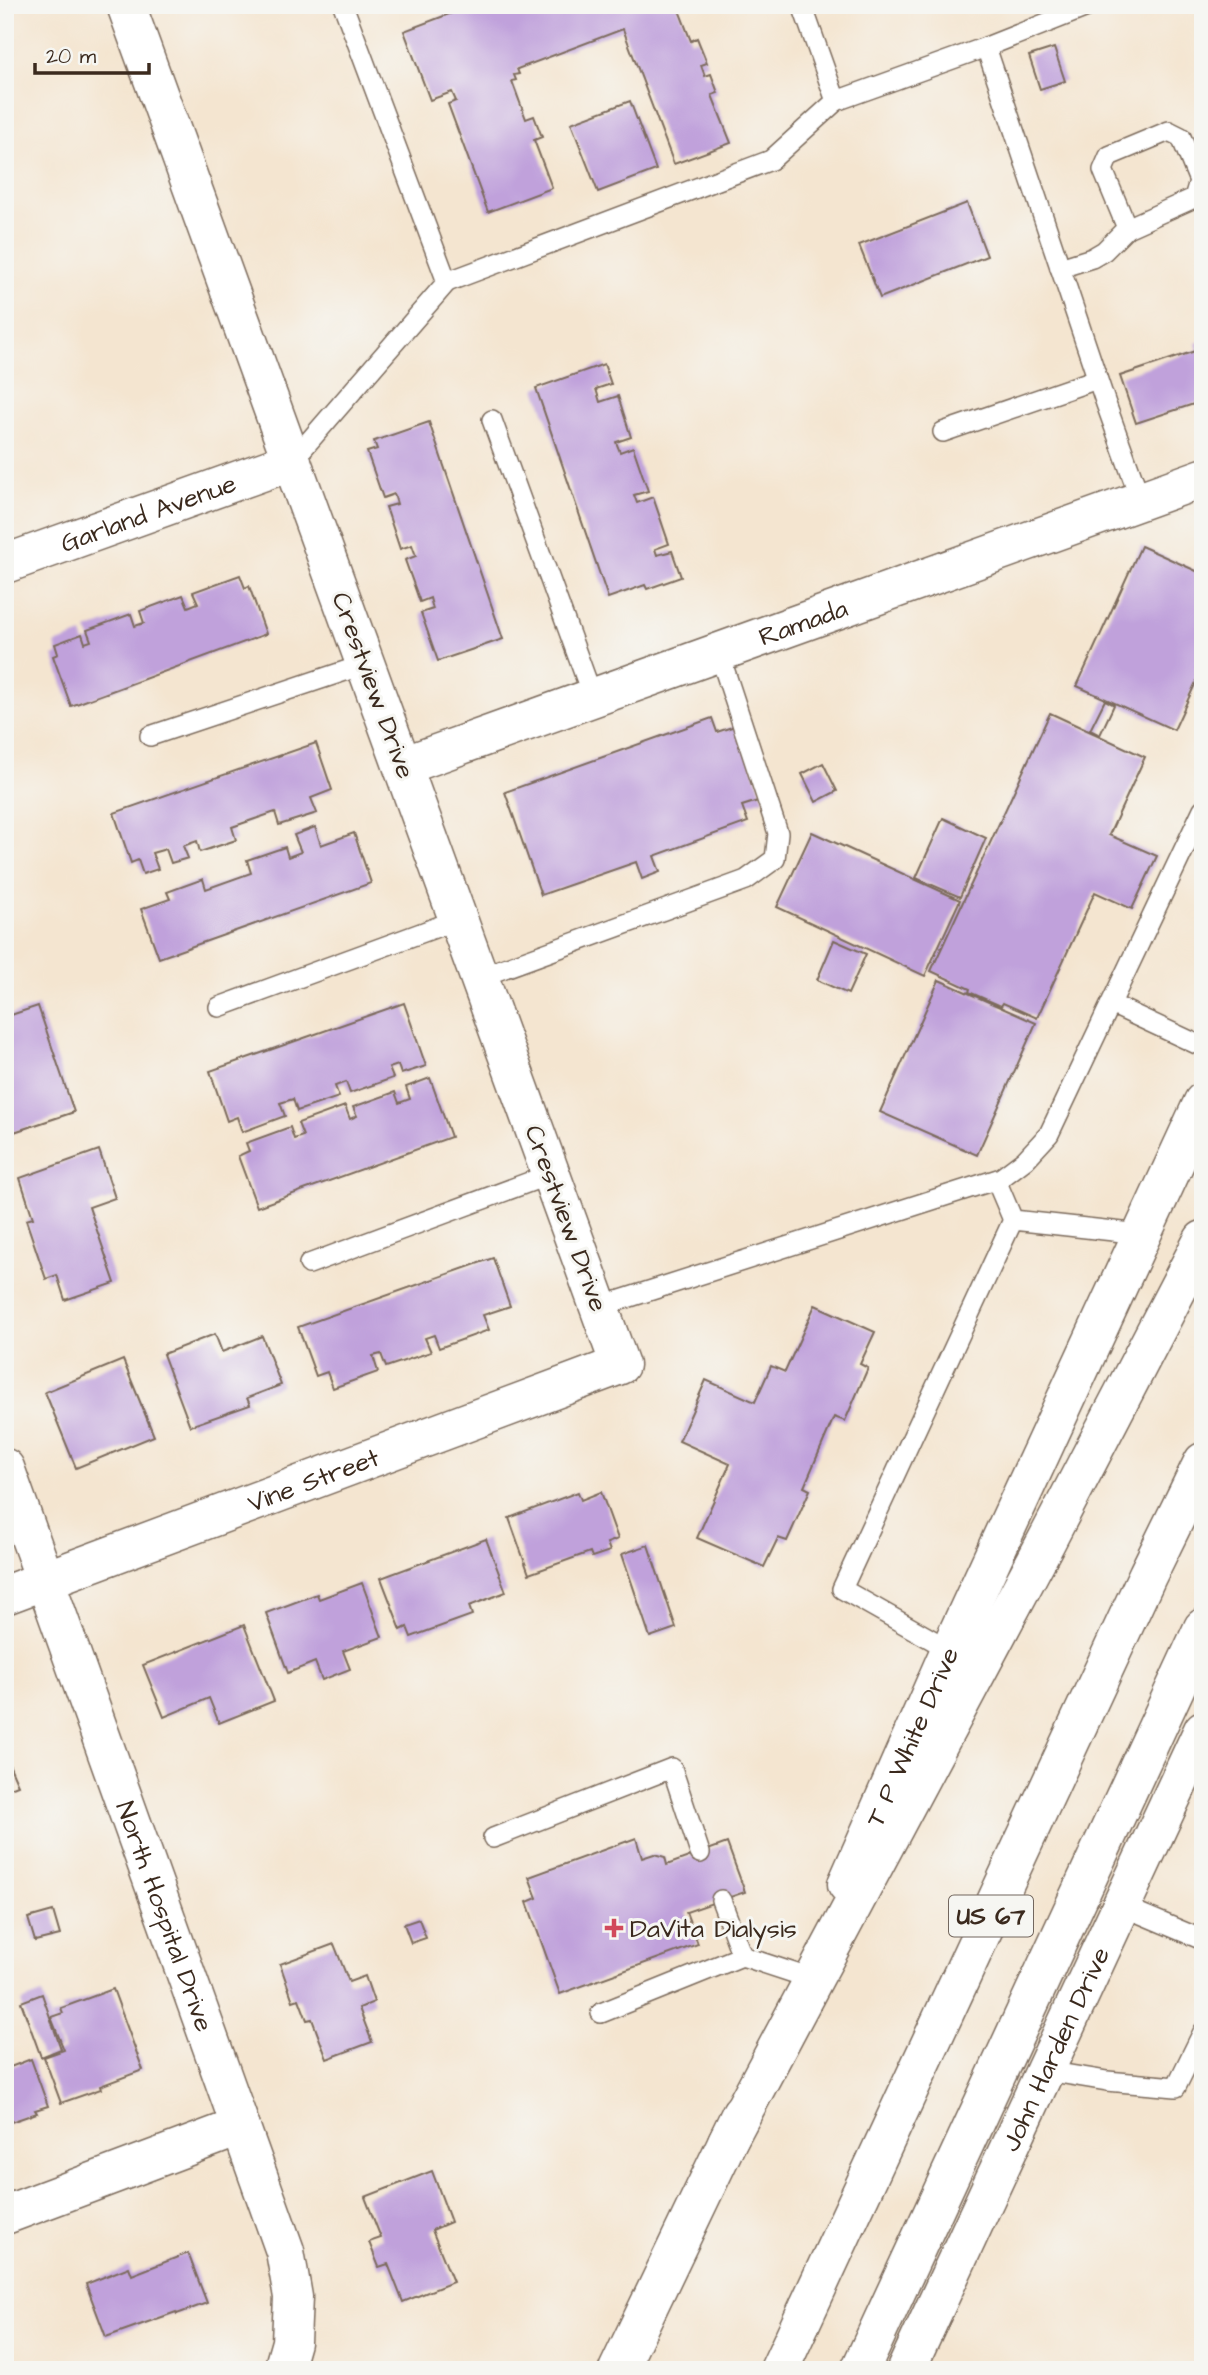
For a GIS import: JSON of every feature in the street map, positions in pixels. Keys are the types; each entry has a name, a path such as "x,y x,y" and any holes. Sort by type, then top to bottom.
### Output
{"main road":[{"name":"Crestview Drive","path":"126,5 621,1365"},
{"name":"Garland Avenue","path":"5,564 292,461"},
{"name":"Ramada","path":"404,766 1203,478"},
{"name":"T P White Drive","path":"618,2370 778,2040 950,1650 1203,1102"},
{"path":"727,2142 1054,1528 1203,1240"},
{"name":"Vine Street","path":"5,1595 621,1365"},
{"name":"US 67","path":"779,2370 1148,1574 1203,1462"},
{"name":"North Hospital Drive","path":"5,1468 285,2251 293,2297 290,2342 283,2370"},
{"name":"US 67","path":"860,2370 1203,1628"},
{"name":"John Harden Drive","path":"906,2370 1203,1730"},
{"path":"5,2215 239,2127"}],"lane":[{"path":"342,5 447,282"},
{"path":"802,5 836,101"},
{"path":"292,461 447,282 771,160 836,101 986,47 1091,5"},
{"path":"986,47 1097,379 1141,501"},
{"path":"1060,268 1092,258 1104,251 1127,228 1194,198 1199,181 1181,137 1169,131 1109,156 1103,170 1127,228"},
{"path":"943,432 1097,379"},
{"path":"492,419 593,698"},
{"path":"480,977 746,880 775,859 778,834 719,653"},
{"path":"150,736 366,664"},
{"path":"599,1307 996,1180 1025,1160 1049,1134 1203,810"},
{"path":"219,1007 459,919"},
{"path":"1111,1004 1203,1048"},
{"path":"309,1264 551,1174"},
{"path":"950,1650 842,1589 1013,1220 996,1180"},
{"path":"1013,1220 1141,1234"},
{"path":"493,1838 672,1768 700,1853"},
{"path":"721,1900 742,1956"},
{"path":"1122,1906 1203,1940"},
{"path":"601,2013 742,1956 806,1977"},
{"path":"1046,2071 1107,2081 1176,2087 1203,2032"}],"building":[{"path":"473,5 677,5 691,41 697,38 707,63 701,65 705,76 711,74 718,93 712,95 731,143 674,164 623,29 517,69 519,74 514,75 516,80 512,81 526,119 534,116 542,137 534,140 552,188 488,212 448,104 456,101 452,92 430,100 404,31"},
{"path":"1054,48 1065,81 1040,89 1029,56"},
{"path":"630,101 656,170 598,192 571,123"},
{"path":"967,203 987,256 880,298 859,245"},
{"path":"1203,341 1203,401 1136,423 1120,376 1198,350 1196,343"},
{"path":"604,364 611,384 596,389 600,402 618,396 631,437 616,442 620,452 633,447 648,491 634,495 637,503 653,497 669,544 655,549 657,555 672,551 681,577 647,589 645,585 608,598 536,388"},
{"path":"429,422 503,639 438,661 421,613 433,609 430,598 420,602 405,560 416,556 412,545 400,549 386,507 397,504 394,494 383,498 367,452 377,449 374,441"},
{"path":"1141,546 1203,574 1203,667 1174,730 1077,686"},
{"path":"240,575 245,588 249,586 266,634 71,706 53,656 58,654 55,644 82,634 85,643 91,641 87,630 131,614 135,626 144,623 140,611 183,595 188,607 198,603 193,592"},
{"path":"1105,700 1114,705 1100,735 1090,730"},
{"path":"1050,713 1145,757 1109,835 1157,856 1132,909 1095,892 1037,1018 969,992 970,989 931,971"},
{"path":"712,718 717,732 738,725 764,799 742,806 748,822 654,856 660,872 642,879 636,862 541,895 505,792"},
{"path":"316,743 332,790 311,798 317,813 279,825 275,812 232,827 236,840 200,852 197,841 183,846 188,858 171,863 166,849 152,853 158,869 143,874 138,860 131,863 114,813"},
{"path":"823,763 837,791 816,802 802,774"},
{"path":"943,818 986,838 960,897 916,878"},
{"path":"315,827 321,845 354,833 371,883 159,958 141,909 170,899 167,892 203,879 206,889 251,873 247,860 285,847 288,857 301,852 294,835"},
{"path":"812,832 960,900 925,976 777,907"},
{"path":"834,940 866,954 848,994 817,980"},
{"path":"939,980 1036,1023 977,1155 880,1112"},
{"path":"404,1003 426,1066 401,1074 398,1065 389,1068 393,1078 350,1093 346,1082 335,1086 339,1097 297,1111 293,1099 280,1103 285,1116 242,1132 237,1117 227,1121 210,1071"},
{"path":"38,1006 74,1112 5,1135 5,1017"},
{"path":"430,1078 451,1137 257,1207 238,1156 249,1151 246,1143 290,1127 294,1139 303,1136 298,1123 345,1106 350,1119 357,1116 353,1107 395,1092 399,1103 410,1099 406,1087"},
{"path":"99,1150 115,1198 89,1207 115,1283 65,1300 57,1275 46,1279 26,1220 33,1218 20,1178"},
{"path":"493,1258 510,1306 483,1315 489,1330 439,1348 434,1335 425,1338 431,1352 386,1367 381,1354 373,1356 378,1372 333,1388 327,1372 316,1376 298,1327"},
{"path":"815,1305 875,1332 860,1364 868,1368 845,1421 834,1417 804,1487 810,1490 787,1541 778,1538 764,1567 697,1538 730,1464 679,1441 706,1380 755,1402 771,1366 785,1372"},
{"path":"215,1334 222,1352 262,1336 281,1385 247,1398 250,1405 190,1426 163,1354"},
{"path":"123,1360 154,1436 76,1468 45,1392"},
{"path":"578,1492 581,1500 601,1492 618,1539 607,1543 610,1551 592,1557 590,1552 529,1574 509,1518"},
{"path":"486,1539 506,1592 469,1606 472,1615 411,1637 407,1627 401,1630 381,1578"},
{"path":"648,1545 676,1628 650,1637 622,1554"},
{"path":"362,1583 382,1637 343,1651 350,1669 322,1680 315,1662 288,1673 266,1613 317,1594 319,1599"},
{"path":"244,1625 274,1701 219,1723 209,1698 164,1717 143,1665"},
{"path":"5,1755 18,1785 5,1790"},
{"name":"DaVita Dialysis","path":"636,1838 642,1858 654,1854 665,1857 667,1865 727,1843 745,1892 686,1912 698,1944 560,1994 527,1902 537,1898 529,1877"},
{"path":"53,1911 60,1935 35,1941 28,1918"},
{"path":"419,1919 426,1938 411,1943 404,1924"},
{"path":"334,1944 349,1982 365,1976 374,2002 359,2008 372,2042 327,2059 312,2019 307,2020 299,1999 293,2001 280,1964"},
{"path":"113,1989 143,2070 61,2103 44,2057 64,2050 51,2017 63,2013 61,2008"},
{"path":"42,1994 61,2049 41,2057 21,2002"},
{"path":"31,2059 48,2106 35,2110 37,2113 5,2124 5,2069"},
{"path":"432,2171 451,2222 432,2230 453,2282 403,2302 388,2264 379,2267 369,2242 381,2238 365,2197"},
{"path":"188,2253 207,2303 106,2337 86,2284 129,2267 132,2275"},
{"path":"6,2355 11,2370 5,2370"}],"place":[{"name":"DaVita Dialysis","path":"614,1928"}]}
